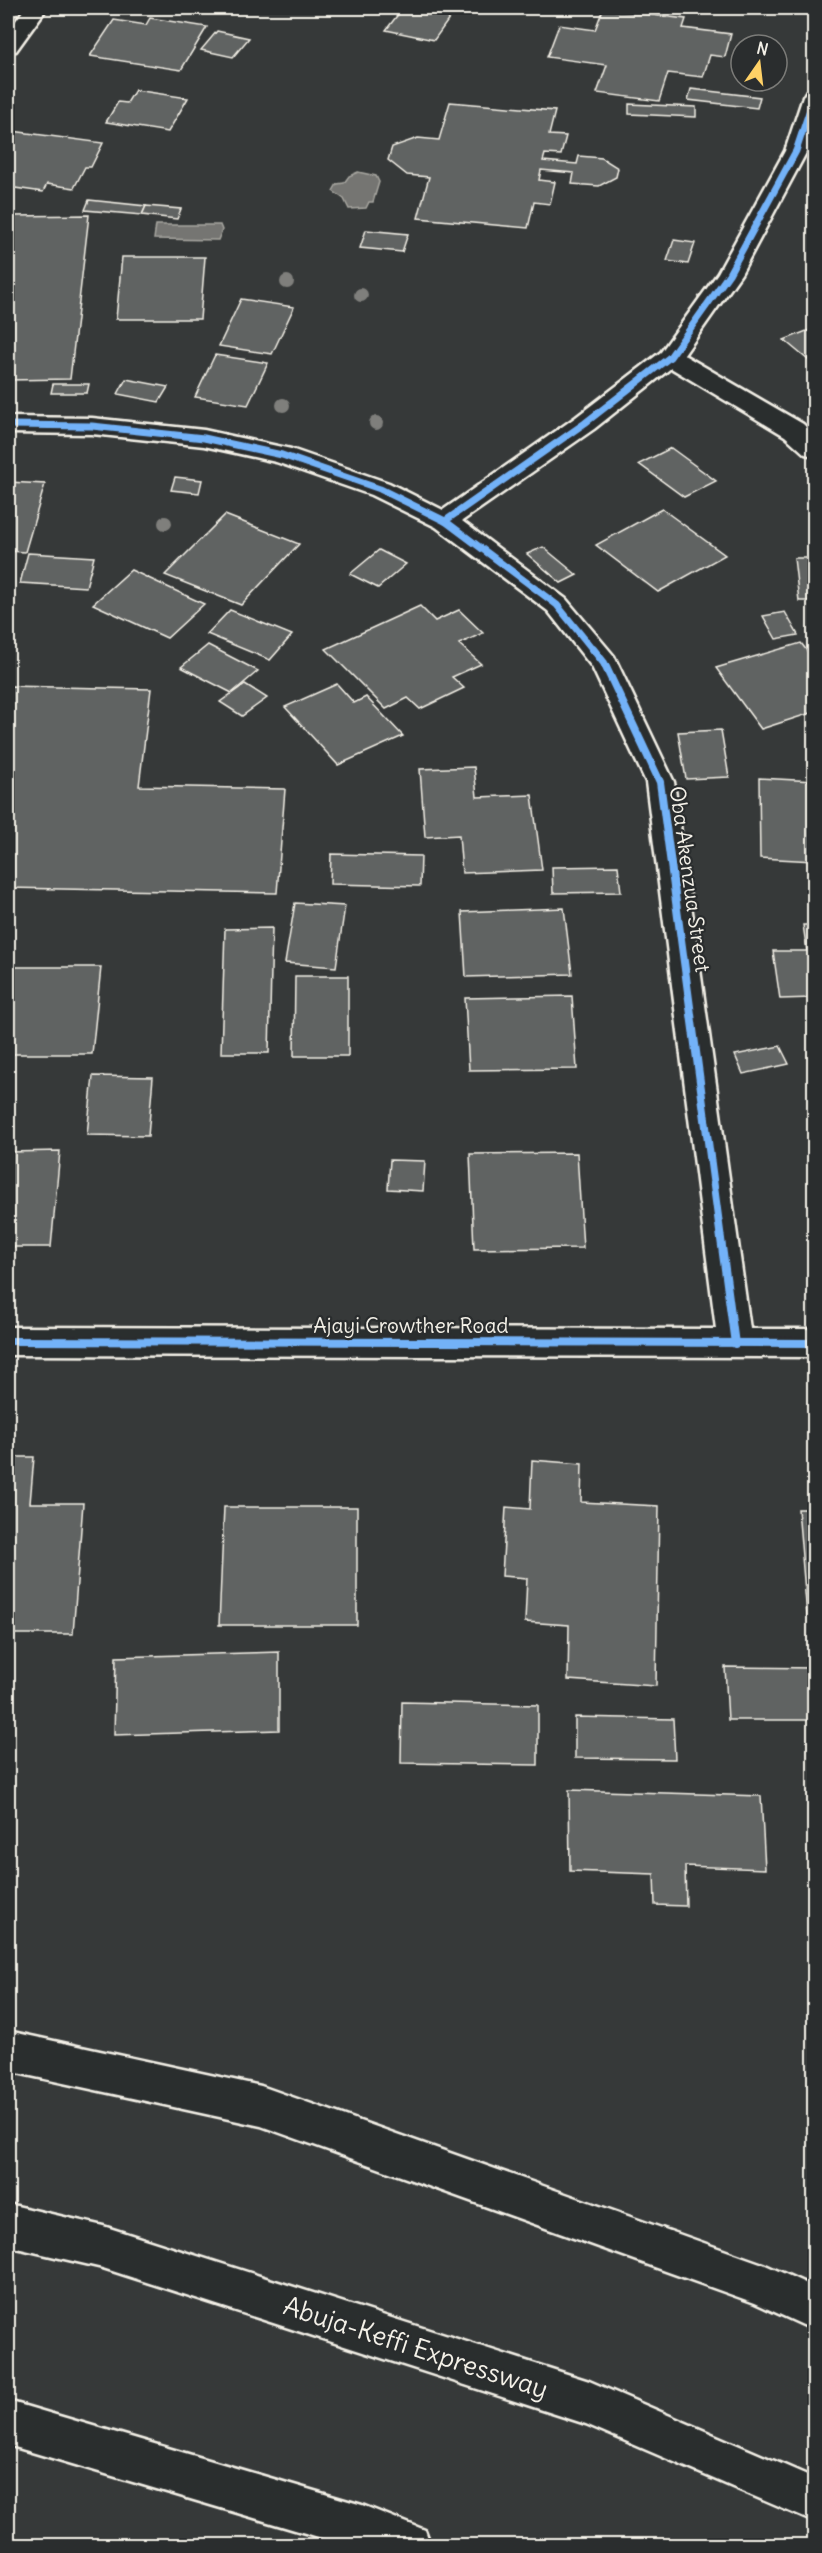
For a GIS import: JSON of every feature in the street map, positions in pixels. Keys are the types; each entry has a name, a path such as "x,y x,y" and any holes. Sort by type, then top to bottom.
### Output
{"main road":[{"path":"8,46 36,8"},
{"path":"445,521 585,423 670,357 729,274 796,152 814,97"},
{"path":"670,357 794,430 814,448"},
{"name":"Oba Akenzua Street","path":"8,425 92,426 204,438 282,455 380,489 445,521 557,605 603,663 660,782 735,1344"},
{"name":"Ajayi Crowther Road","path":"8,1341 814,1344"},
{"path":"8,2051 261,2106 763,2284 814,2309"},
{"name":"Abuja-Keffi Expressway","path":"8,2225 103,2247 589,2403 814,2500"},
{"path":"8,2423 362,2527 409,2546"}],"shaded area":[{"path":"358,172 376,176 379,182 373,202 369,202 366,208 349,209 344,199 333,191 337,184 344,183 349,176"},
{"path":"156,225 220,225 222,230 218,240 154,239"}],"building":[{"path":"403,8 457,8 434,40 386,30"},
{"path":"603,9 686,19 683,28 729,34 729,42 725,57 710,55 703,77 668,73 659,101 597,93 607,65 547,57 559,25 595,30"},
{"path":"150,18 207,27 181,70 90,56 114,20 146,25"},
{"path":"217,31 249,38 233,57 201,50"},
{"path":"691,89 760,97 757,108 688,100"},
{"path":"135,90 188,98 168,132 106,122 118,102 127,103"},
{"path":"450,102 555,111 549,135 566,136 561,155 545,154 543,161 577,164 579,156 602,158 618,168 616,177 599,186 572,184 574,173 541,170 539,180 555,182 550,204 534,202 528,228 418,218 429,177 407,175 388,160 392,147 418,138 439,140"},
{"path":"629,104 696,107 696,117 629,114"},
{"path":"12,131 103,143 91,167 85,167 74,188 47,184 43,192 8,187 8,139"},
{"path":"89,200 146,206 142,215 85,210"},
{"path":"146,206 181,209 177,219 142,215"},
{"path":"89,215 70,379 8,380 8,264 14,216"},
{"path":"366,230 408,234 402,252 360,248"},
{"path":"674,240 695,243 688,264 667,261"},
{"path":"122,257 205,257 200,319 116,319"},
{"path":"241,299 294,307 272,354 219,346"},
{"path":"814,328 814,365 784,340"},
{"path":"215,355 268,363 248,405 195,397"},
{"path":"126,379 168,387 159,402 118,394"},
{"path":"53,384 89,384 87,393 51,393"},
{"path":"671,448 716,481 684,497 639,464"},
{"path":"175,477 202,480 199,493 171,490"},
{"path":"8,482 45,484 25,552 8,551"},
{"path":"662,509 725,555 658,592 596,545"},
{"path":"225,515 299,544 241,605 165,575"},
{"path":"543,547 577,575 561,583 527,554"},
{"path":"379,550 406,564 378,588 350,574"},
{"path":"28,553 94,557 86,587 20,583"},
{"path":"794,558 814,558 814,601 799,601"},
{"path":"131,570 204,604 167,638 93,604"},
{"path":"420,606 435,621 459,610 483,633 459,644 481,664 452,677 464,688 420,709 408,698 386,709 326,649"},
{"path":"230,610 292,635 270,660 207,634"},
{"path":"785,612 798,635 776,639 763,616"},
{"path":"801,643 814,660 814,712 761,729 716,668"},
{"path":"208,645 258,671 232,693 181,667"},
{"path":"245,684 267,698 242,716 220,702"},
{"path":"337,684 354,703 366,697 403,736 338,765 285,707"},
{"path":"8,686 151,689 139,786 285,789 277,893 8,888"},
{"path":"721,730 729,777 686,779 678,732"},
{"path":"474,767 477,797 532,795 542,870 462,873 459,835 425,837 420,769"},
{"path":"759,778 814,781 814,861 760,858"},
{"path":"331,854 421,856 420,886 330,884"},
{"path":"618,866 621,892 553,893 552,867"},
{"path":"295,903 345,906 336,967 285,963"},
{"path":"564,908 572,974 466,977 462,912"},
{"path":"803,925 814,925 814,1013 812,998 780,999 773,951 807,951"},
{"path":"272,928 269,1053 221,1053 225,929"},
{"path":"8,967 101,967 92,1054 8,1054"},
{"path":"295,976 348,976 348,1056 294,1056"},
{"path":"572,996 577,1069 469,1070 465,998"},
{"path":"780,1046 789,1064 743,1074 735,1055"},
{"path":"93,1076 153,1077 148,1136 87,1135"},
{"path":"60,1151 51,1247 8,1247 8,1152"},
{"path":"577,1153 583,1248 474,1249 470,1154"},
{"path":"390,1160 425,1161 423,1191 388,1189"},
{"path":"8,1457 34,1457 30,1503 83,1503 73,1634 8,1634"},
{"path":"532,1460 582,1464 581,1502 659,1506 656,1686 568,1680 569,1625 525,1622 527,1578 502,1576 506,1507 530,1509"},
{"path":"224,1507 357,1507 357,1625 219,1625"},
{"path":"798,1509 814,1509 814,1616 807,1616"},
{"path":"279,1652 279,1730 114,1735 116,1657"},
{"path":"725,1667 814,1668 814,1720 728,1720"},
{"path":"402,1702 538,1705 538,1765 401,1763"},
{"path":"575,1717 673,1719 675,1759 575,1758"},
{"path":"569,1790 761,1796 765,1869 685,1866 686,1906 655,1905 654,1874 570,1871"}],"cycle path":[{"path":"445,521 585,423 670,357 729,274 796,151 814,97"},
{"path":"8,425 92,426 204,438 282,455 380,489 445,521 557,605 604,663 660,782 735,1344"},
{"path":"8,1341 814,1343"}]}
